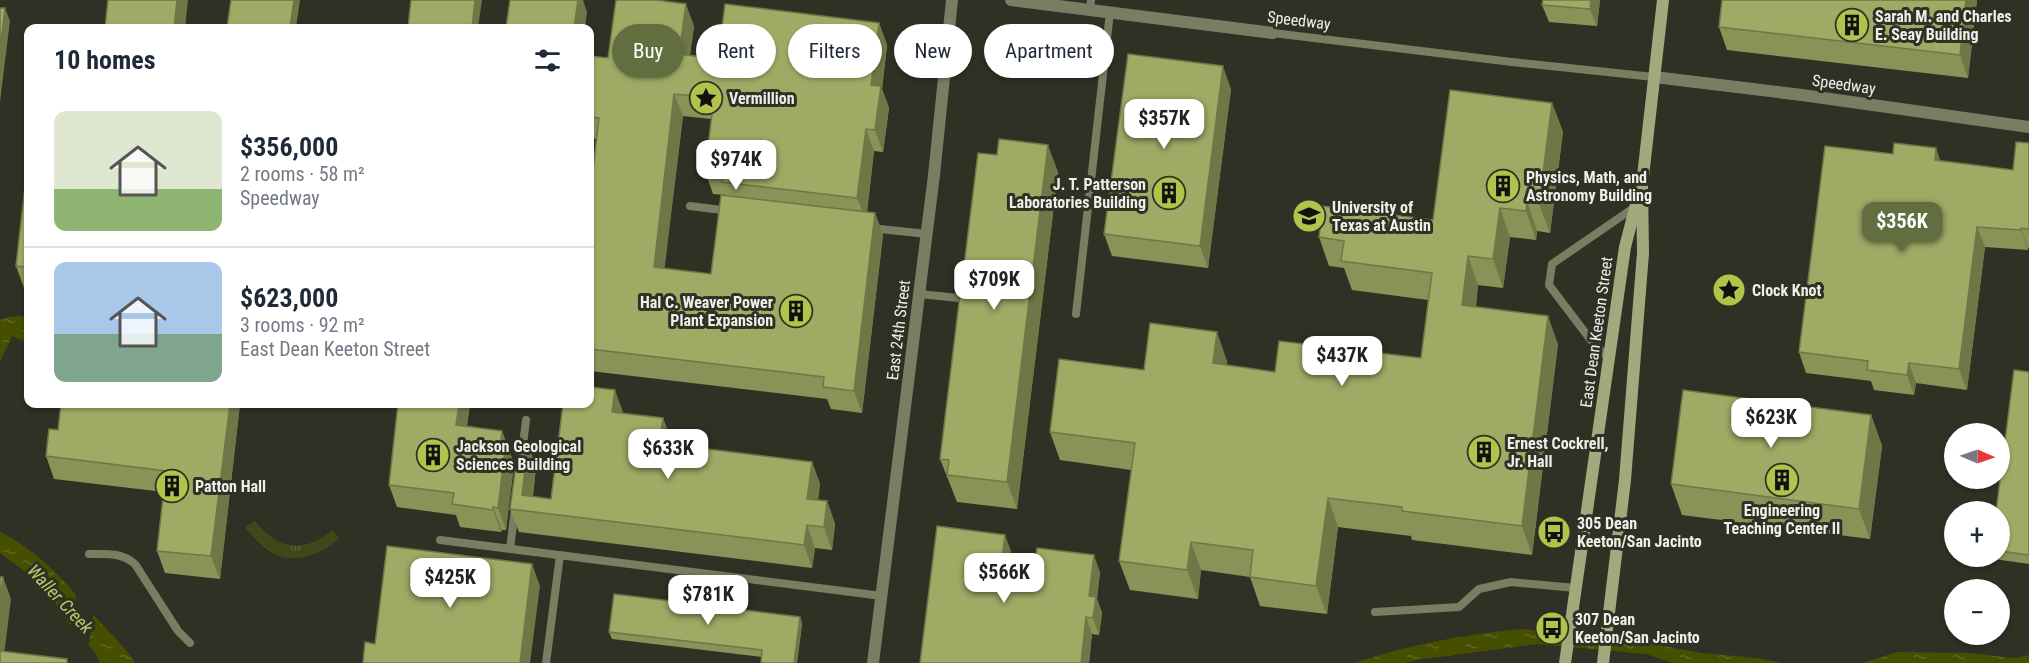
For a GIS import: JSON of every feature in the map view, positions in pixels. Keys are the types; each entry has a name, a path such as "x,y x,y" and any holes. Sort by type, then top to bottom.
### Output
{"main road":[{"name":"East Dean Keeton Street","path":"1603,663 1628,446 1643,253 1642,185 1663,0"},
{"name":"East Dean Keeton Street","path":"1565,663 1625,247 1642,185"}],"street":[{"name":"East 24th Street","path":"873,663 927,234 952,0"},
{"name":"Speedway","path":"1011,0 1090,5 1110,12 1273,33"},
{"name":"Speedway","path":"1654,77 2029,127"}],"lane":[{"path":"1076,314 1110,12"},
{"name":"Speedway","path":"1273,33 1654,77"},
{"path":"690,206 741,212"},
{"path":"1609,359 1590,339 1549,285 1552,264 1636,207"},
{"path":"859,226 927,234"},
{"path":"919,294 980,300"},
{"path":"520,467 526,420"},
{"path":"510,549 516,502"},
{"path":"440,540 882,596"},
{"path":"89,554 114,554 128,558 135,564 178,631 190,643"},
{"path":"546,663 560,555"},
{"path":"1375,612 1459,607 1479,589 1511,582 1575,588"}],"green space":[{"path":"255,521 272,538 281,543 301,546 321,538 332,530 339,538 318,553 309,556 282,557 267,549 246,529"}],"water":[{"path":"8,317 24,317 24,341 12,336 0,362 0,320"},
{"name":"Waller Creek","path":"0,532 30,550 56,573 135,663 100,663 94,651 73,629 56,604 23,570 0,553"},
{"path":"1522,629 1646,643 1702,653 1783,663 1673,663 1646,654 1537,644 1406,663 1354,663 1437,641"},
{"path":"1897,652 1969,653 2014,658 2029,655 2029,663 1862,663"}],"pier":[{"path":"77,590 94,611 88,649 70,630"}],"building":[{"path":"108,0 177,0 174,24 105,24"},
{"path":"231,0 294,0 291,24 228,24"},
{"path":"411,0 475,0 472,24 408,24"},
{"path":"510,0 578,0 575,24 507,24"},
{"path":"616,0 656,0 686,4 683,24 613,24"},
{"path":"1543,0 1591,0 1590,9 1542,5"},
{"name":"Sarah M. and Charles E. Seay Building","path":"1722,0 1966,0 1960,55 1719,27"},
{"path":"725,4 879,23 788,24 788,78 872,78 871,85 881,86 875,130 866,129 857,198 722,182 723,174 705,171 714,98 674,94 654,267 711,274 721,195 875,213 854,391 823,387 824,377 594,349 594,161 599,118 594,117 594,56 608,58 612,29 612,78 684,78 684,55 696,56 696,78 776,78 776,24 722,24"},
{"path":"0,8 5,8 0,50"},
{"name":"J. T. Patterson Laboratories Building","path":"1128,54 1223,66 1200,246 1104,234"},
{"path":"1450,90 1552,103 1539,204 1527,202 1526,211 1500,208 1493,259 1468,256 1462,305 1548,316 1522,526 1402,511 1402,507 1328,498 1316,586 1250,577 1253,550 1191,542 1187,570 1119,561 1135,443 1050,432 1059,359 1144,370 1150,323 1217,332 1213,363 1275,372 1279,341 1421,358 1432,273 1341,261 1344,241 1319,237 1323,206 1433,220"},
{"path":"999,139 1048,145 1007,482 947,475 949,460 940,459 962,278 972,279 976,274 973,267 964,266 978,153 997,155"},
{"path":"2016,142 2029,143 2029,229 1977,227 1959,369 1909,363 1907,375 1867,370 1868,361 1799,352 1825,146 1893,154 1894,143 1936,148 1935,160 2013,170"},
{"path":"24,195 24,267 16,266"},
{"path":"2014,370 2029,372 2029,555 2010,552 2010,501 1997,501 1999,489 2010,489 2010,423 2007,423"},
{"path":"594,387 615,390 612,412 663,418 659,443 812,462 807,499 827,501 824,527 807,525 804,545 510,509 519,443 528,444 522,495 551,499 562,408 594,408"},
{"name":"Engineering Teaching Center II","path":"1683,390 1871,415 1859,509 1671,484"},
{"name":"Patton Hall","path":"61,408 230,408 211,556 157,551 166,471 46,456 49,429 58,430"},
{"path":"398,408 458,408 456,425 502,431 501,441 506,442 498,508 493,507 493,510 452,504 454,493 389,485"},
{"path":"937,526 1005,535 999,583 1032,587 1037,548 1094,555 1089,596 1096,597 1093,618 1086,617 1081,663 920,663"},
{"path":"387,546 532,564 520,663 363,663 365,642 375,644"},
{"path":"0,577 3,577 0,600"},
{"path":"614,594 800,617 794,663 761,663 762,650 609,632"},
{"path":"0,651 67,659 67,663 0,663"}],"place":[{"name":"Sarah M. and Charles E. Seay Building","path":"1852,25"},
{"name":"Vermillion","path":"706,98"},
{"name":"Physics, Math, and Astronomy Building","path":"1503,186"},
{"name":"J. T. Patterson Laboratories Building","path":"1169,193"},
{"name":"University of Texas at Austin","path":"1309,216"},
{"name":"Clock Knot","path":"1729,290"},
{"name":"Hal C. Weaver Power Plant Expansion","path":"796,311"},
{"name":"Ernest Cockrell, Jr. Hall","path":"1484,452"},
{"name":"Jackson Geological Sciences Building","path":"433,455"},
{"name":"Engineering Teaching Center II","path":"1782,480"},
{"name":"Patton Hall","path":"172,486"},
{"name":"305 Dean Keeton/San Jacinto","path":"1554,532"},
{"name":"307 Dean Keeton/San Jacinto","path":"1552,628"}]}
